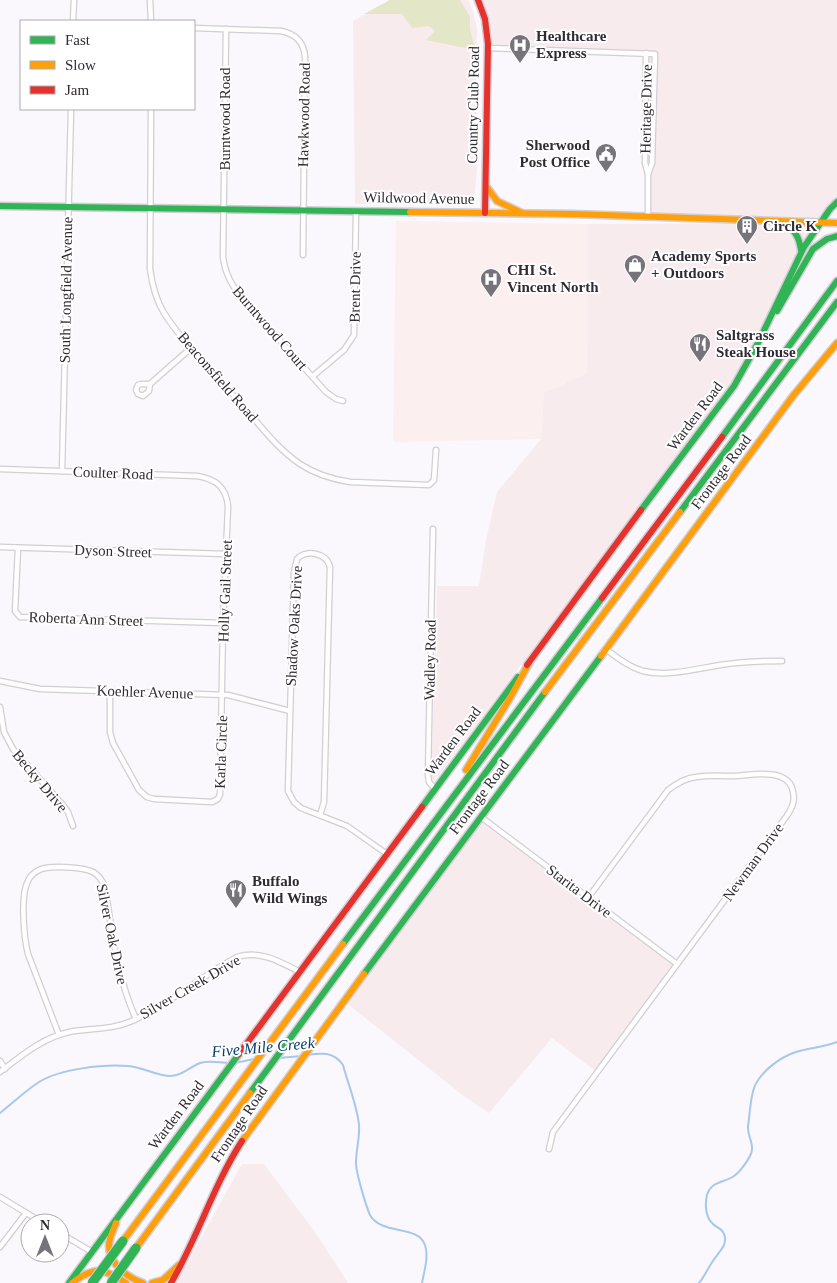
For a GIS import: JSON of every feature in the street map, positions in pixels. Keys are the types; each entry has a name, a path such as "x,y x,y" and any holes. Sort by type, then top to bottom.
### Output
{"main road":[{"name":"Country Club Road","path":"478,0 485,18 488,48 485,213"},
{"path":"485,183 492,198 498,204 523,214"},
{"name":"Warden Road","path":"70,1283 581,590 734,386 763,332 801,252 820,223 837,202"},
{"name":"Wildwood Avenue","path":"0,206 648,216 837,223"},
{"path":"778,221 796,231 800,239 801,252"},
{"path":"763,332 790,290 813,247 820,241 837,236"},
{"path":"92,1283 837,281"},
{"path":"111,1283 491,765 837,302"},
{"name":"Frontage Road","path":"170,1283 186,1257 221,1176 236,1149 802,384 837,343"},
{"path":"439,815 510,698 529,662"},
{"path":"121,1212 112,1232 108,1252 112,1260 123,1272 137,1282 143,1283"},
{"path":"152,1283 163,1280 186,1257"},
{"path":"70,1283 88,1272 105,1270 126,1283"}],"street":[{"path":"73,20 74,0"},
{"path":"150,0 150,20"},
{"name":"Hawkwood Road","path":"195,28 288,32 297,37 303,45 305,57 303,256"},
{"name":"Burntwood Road","path":"225,208 226,29"},
{"path":"488,48 646,53"},
{"name":"Heritage Drive","path":"648,174 652,163 655,54 646,53 645,163 648,174 648,216"},
{"name":"South Longfield Avenue","path":"62,471 71,110"},
{"name":"Beaconsfield Road","path":"151,110 150,270 154,288 164,313 192,348 280,448 298,463 316,474 350,482 429,485 434,480 436,450"},
{"name":"Burntwood Court","path":"225,208 223,257 229,280 241,297 326,392 343,402"},
{"name":"Brent Drive","path":"313,376 344,350 354,334 356,211"},
{"path":"150,384 192,348"},
{"name":"Coulter Road","path":"0,469 196,476 213,480 222,488"},
{"name":"Holly Gail Street","path":"222,488 226,495 228,506 223,623 223,695"},
{"name":"Wadley Road","path":"433,529 428,775 435,789"},
{"name":"Dyson Street","path":"0,547 226,554"},
{"name":"Roberta Ann Street","path":"18,548 15,612 20,617 223,623"},
{"name":"Shadow Oaks Drive","path":"320,815 324,802 330,567 329,561 322,555 304,554 295,563 288,791 290,797 297,805 320,815 347,826 387,854"},
{"path":"606,649 635,668 651,672 680,671 757,661 782,661"},
{"name":"Koehler Avenue","path":"0,681 40,689 223,695 290,712"},
{"name":"Karla Circle","path":"110,691 112,739 124,765 139,790 147,797 154,799 212,802 218,799 220,794 223,695"},
{"name":"Becky Drive","path":"0,707 2,723 8,741 20,758 63,804 73,826"},
{"name":"Newman Drive","path":"549,1149 553,1132 792,808 794,791 787,780 772,775 696,777 676,784 668,790 588,898"},
{"name":"Starita Drive","path":"481,817 677,964"},
{"name":"Silver Oak Drive","path":"59,1035 24,941 26,886 33,874 44,868 82,869 95,873 101,880 105,887 120,975 126,997 136,1019"},
{"name":"Silver Creek Drive","path":"0,1072 40,1044 59,1035 114,1026 136,1019 242,955 265,956 300,972"},
{"path":"0,1061 5,1069"},
{"path":"0,1197 26,1213"},
{"path":"0,1247 20,1221"},
{"path":"70,1239 92,1252"}],"shaded area":[{"path":"390,0 468,0 473,12 477,29 476,109 478,156 475,193 467,204 355,204 353,21"},
{"path":"478,0 837,0 837,202 820,223 749,361 431,785 437,586 479,586 486,540 497,492 541,439 544,393 587,373 588,224 805,223 648,216 646,53 593,52 488,44"},
{"name":"CHI St. Vincent North","path":"396,221 588,224 587,373 544,393 541,439 393,442"},
{"path":"481,817 677,964 597,1072 552,1038 489,1113 465,1097 344,1001"},
{"path":"242,1164 264,1164 315,1232 348,1283 176,1283"}],"green space":[{"path":"390,0 460,0 470,17 470,29 474,45 470,49 426,40 435,31 429,26 412,28 402,14 364,14"}],"waterway":[{"name":"Five Mile Creek","path":"699,1283 725,1242 721,1229 708,1218 707,1195 711,1187 736,1175 752,1152 748,1126 752,1097 757,1082 771,1066 790,1054 837,1042"},
{"name":"Five Mile Creek","path":"306,1055 331,1055 343,1065 358,1117 359,1130 356,1168 368,1211 383,1226 415,1234 421,1239 426,1249 426,1264 422,1283"},
{"name":"Five Mile Creek","path":"279,1058 302,1056"},
{"name":"Five Mile Creek","path":"235,1063 254,1059"},
{"name":"Five Mile Creek","path":"0,1113 39,1082 48,1077 70,1071 94,1067 128,1066 174,1076 204,1062 230,1063"}],"traffic: fast":[{"path":"641,510 734,386 758,343 804,247 830,209 837,202"},
{"path":"0,206 410,212"},
{"path":"781,222 795,233 801,250"},
{"path":"777,311 813,249 827,239 837,236"},
{"path":"722,437 837,281"},
{"path":"680,512 837,302"},
{"path":"343,944 602,598"},
{"path":"364,974 601,656"},
{"path":"422,807 518,677"},
{"path":"250,1093 545,692"},
{"path":"69,1283 239,1054"},
{"path":"92,1283 123,1241"},
{"path":"111,1283 136,1248"}],"traffic: slow":[{"path":"486,186 497,201 522,213"},
{"path":"410,212 573,214 837,223"},
{"path":"601,656 793,396 837,343"},
{"path":"545,692 680,512"},
{"path":"466,770 529,663"},
{"path":"123,1241 343,944"},
{"path":"242,1141 364,974"},
{"path":"136,1248 250,1093"},
{"path":"116,1223 109,1243 112,1259 131,1278 143,1283"},
{"path":"152,1283 163,1280 179,1265"},
{"path":"72,1283 87,1274 99,1271 111,1274 126,1283"}],"traffic: jam":[{"path":"478,0 485,19 488,44 485,213"},
{"path":"602,598 722,437"},
{"path":"527,665 641,510"},
{"path":"239,1054 422,807"},
{"path":"171,1283 181,1266 222,1176 242,1141"}],"place":[{"name":"Healthcare Express","path":"520,64"},
{"name":"Sherwood Post Office","path":"606,173"},
{"name":"Circle K","path":"747,245"},
{"name":"Academy Sports + Outdoors","path":"635,284"},
{"name":"CHI St. Vincent North","path":"491,298"},
{"name":"Saltgrass Steak House","path":"700,363"},
{"name":"Buffalo Wild Wings","path":"236,909"}]}
